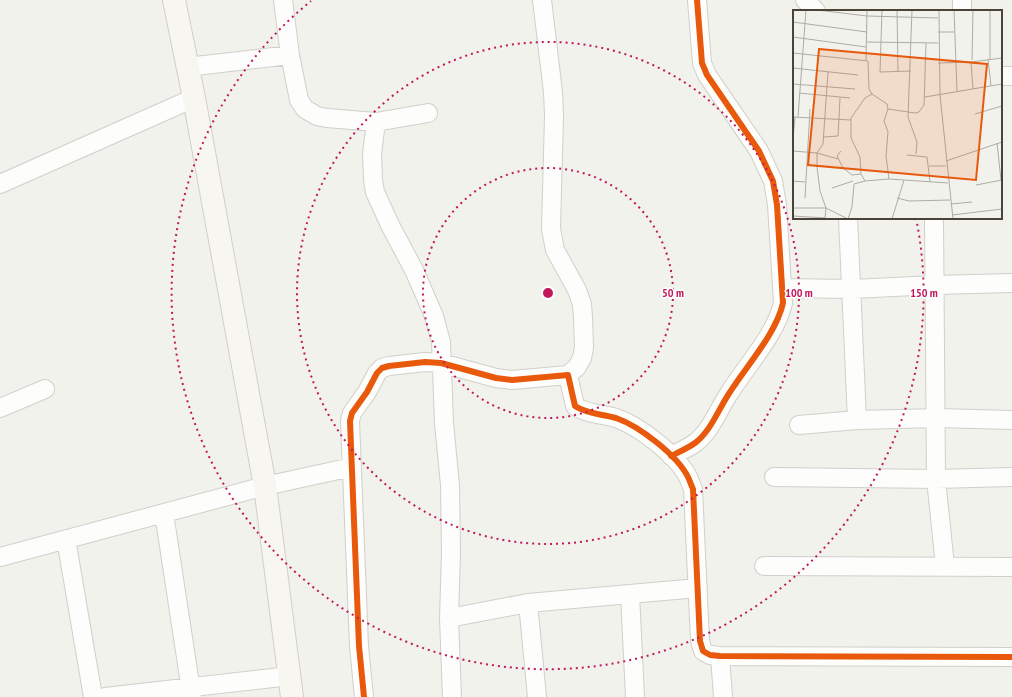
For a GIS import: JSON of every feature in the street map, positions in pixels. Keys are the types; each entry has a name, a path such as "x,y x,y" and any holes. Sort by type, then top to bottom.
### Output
{"main road":[{"path":"174,0 194,98 265,486 291,687"}],"street":[{"path":"283,0 290,55 299,100 306,109 318,116 327,118 376,122 428,113"},
{"path":"364,697 359,638 350,431 352,413 367,392 377,373 382,368 425,362 441,363 496,378 512,380 568,375 577,367 582,358 584,348 582,304 577,290 555,250 551,229 554,116 553,92 542,0"},
{"path":"671,456 696,443 707,430 730,391 774,327 781,314 783,303 776,193 773,181 759,151 707,75 702,63 697,0"},
{"path":"805,0 815,10"},
{"path":"188,67 290,55"},
{"path":"0,184 194,98"},
{"path":"376,122 372,154 372,180 375,192 390,225 414,270 434,316 441,342 444,423 450,485 451,553 449,618 452,697"},
{"path":"848,219 857,420"},
{"path":"934,219 937,418 936,479 945,566"},
{"path":"783,288 852,289 1012,283"},
{"path":"568,375 575,406 582,410 614,418 643,432 671,456 688,477 693,489 700,641 703,651 710,655 720,656 1012,657"},
{"path":"0,408 45,389"},
{"path":"799,425 857,420 937,418 1012,420"},
{"path":"0,557 265,486 352,467"},
{"path":"774,477 936,479 1012,477"},
{"path":"164,513 191,692"},
{"path":"66,539 93,697"},
{"path":"764,566 1012,567"},
{"path":"449,618 528,603 698,588"},
{"path":"630,594 635,697"},
{"path":"528,603 537,697"},
{"path":"720,656 723,697"},
{"path":"104,697 291,687"}],"cycle path":[{"path":"671,456 695,443 706,432 726,398 768,338 783,303 777,205 773,181 759,151 707,75 702,63 697,0"},
{"path":"364,697 359,646 350,421 352,413 367,392 377,373 382,368 425,362 441,363 496,378 512,380 568,375 575,406 584,411 616,418 646,434 683,468 693,489 700,641 703,651 710,655 1012,657"}]}
